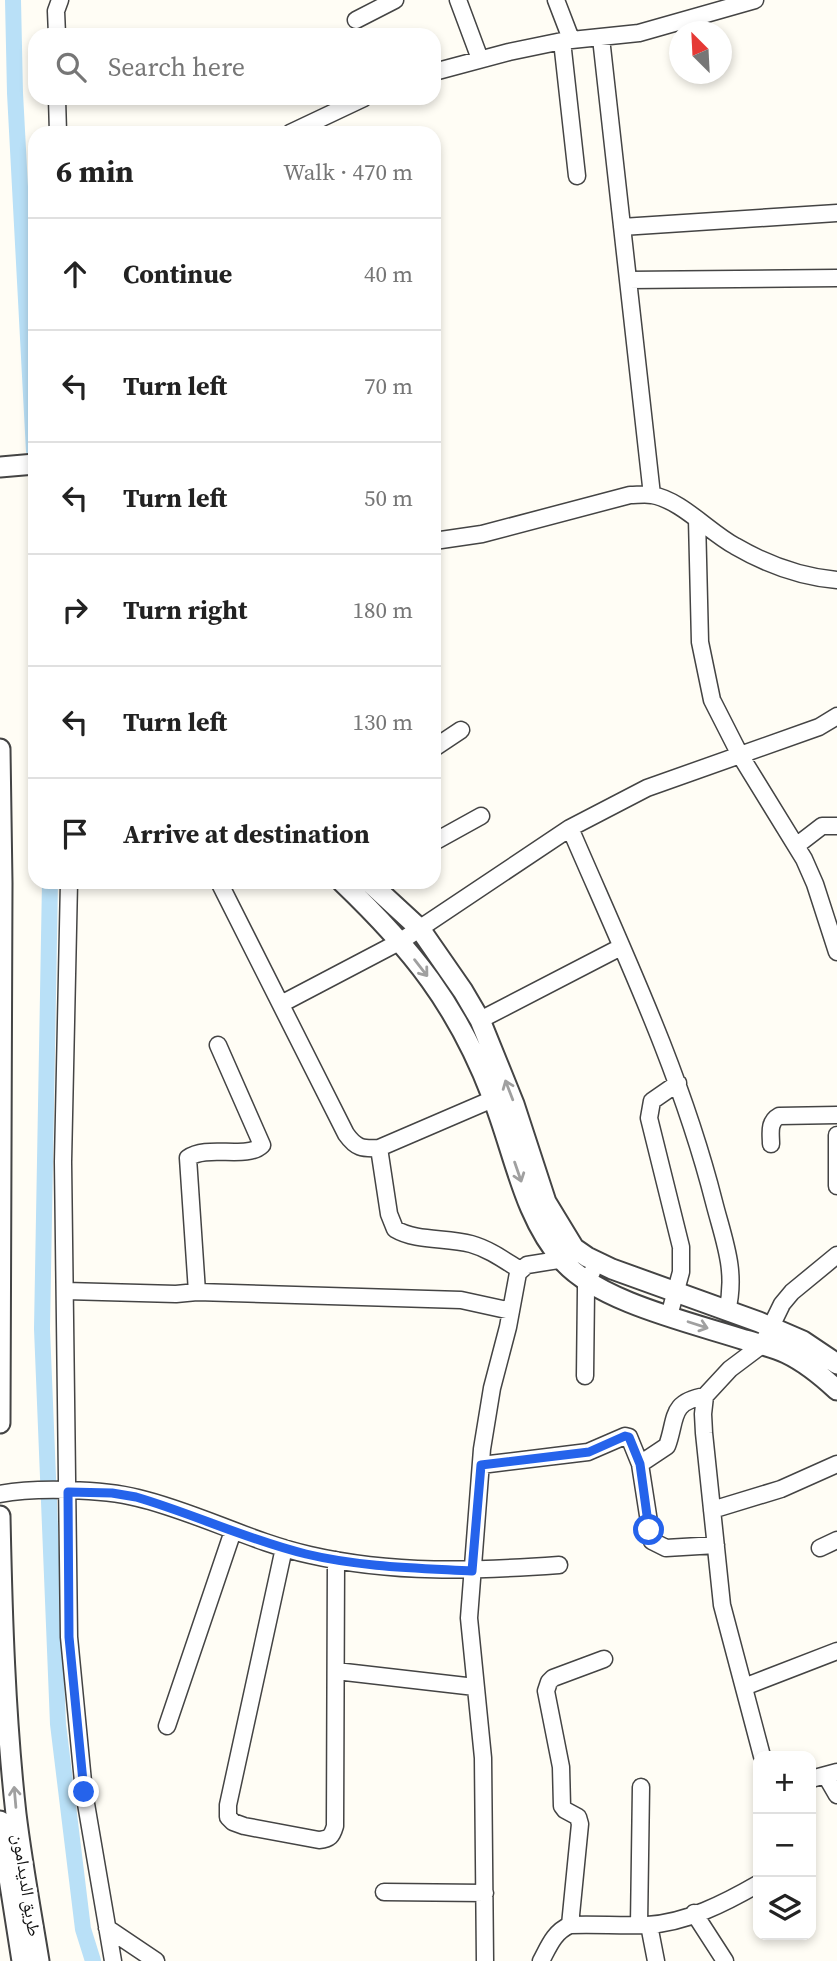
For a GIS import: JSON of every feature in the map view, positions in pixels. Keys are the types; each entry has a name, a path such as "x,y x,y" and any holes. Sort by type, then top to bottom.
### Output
{"street":[{"path":"57,28 56,11 60,0"},
{"path":"356,20 395,0"},
{"path":"457,0 480,60"},
{"path":"556,0 567,40 577,176"},
{"path":"441,70 567,40 639,33 755,0"},
{"path":"601,38 652,495"},
{"path":"57,105 58,126"},
{"path":"305,126 349,105"},
{"path":"622,227 837,213"},
{"path":"628,279 837,278"},
{"path":"0,467 28,465"},
{"path":"441,540 482,534 630,495 652,495 665,499 697,519 735,547 793,573 837,580"},
{"path":"697,519 700,642 712,700 740,755 796,846 832,917 837,952"},
{"path":"281,1004 401,941 570,828 647,788 819,727 837,716"},
{"path":"441,743 461,730"},
{"path":"0,749 0,1423"},
{"path":"441,838 481,816"},
{"path":"796,846 822,826 837,826"},
{"path":"570,828 678,1083 704,1163 729,1262 732,1281 727,1311"},
{"path":"69,889 63,1162 66,1291 61,1492 69,1637 84,1792 113,1961"},
{"path":"223,889 345,1134 354,1146 363,1149 379,1147 494,1099"},
{"path":"373,889 420,929 463,990 480,1020 514,1104 546,1202 569,1240 590,1259 727,1311 767,1337 837,1390"},
{"path":"373,889 401,941 438,989 473,1049 494,1099 530,1205 544,1234 562,1260 586,1282 669,1316 767,1337 803,1340 837,1364"},
{"path":"480,1020 621,947"},
{"path":"197,1292 188,1158 201,1152 254,1150 262,1145 218,1045"},
{"path":"669,1316 681,1272 681,1247 649,1118 652,1101 678,1083"},
{"path":"771,1144 771,1126 779,1116 837,1115"},
{"path":"837,1135 837,1186"},
{"path":"379,1147 389,1214 395,1229 429,1238 472,1244 520,1270"},
{"path":"761,1751 722,1605 703,1414 705,1396 730,1369 767,1337 782,1304 792,1292 837,1255"},
{"path":"485,1961 483,1758 469,1618 481,1465 492,1388 520,1270 527,1265 590,1259"},
{"path":"585,1376 586,1282 590,1259"},
{"path":"66,1291 461,1300 511,1311"},
{"path":"640,1464 667,1446 674,1415 682,1404 692,1398 705,1396"},
{"path":"481,1465 589,1452 625,1436 629,1437 640,1464 652,1541 666,1548 716,1545"},
{"path":"712,1510 781,1489 837,1464"},
{"path":"6,1493 112,1493 136,1497 284,1548 336,1560 390,1567 472,1571 559,1565"},
{"name":"طريق الديدامون","path":"0,1516 2,1642 25,1935 22,1961"},
{"path":"167,1726 233,1531"},
{"path":"820,1548 837,1541"},
{"path":"284,1548 228,1805 228,1817 244,1826 319,1840 332,1835 335,1826 336,1560"},
{"path":"744,1687 837,1651"},
{"path":"570,1925 580,1824 578,1817 562,1806 561,1767 545,1691 553,1678 604,1659"},
{"path":"336,1671 475,1687"},
{"path":"824,1776 837,1794"},
{"path":"641,1787 644,1925 656,1961"},
{"name":"طريق الديدامون","path":"0,1821 25,1935 39,1961"},
{"path":"541,1961 554,1936 560,1929 570,1925 644,1925 726,1902 753,1887"},
{"path":"384,1892 485,1893"},
{"path":"694,1913 725,1961"},
{"path":"107,1928 156,1961"}],"waterway":[{"path":"13,0 15,93 28,338"},
{"path":"50,889 42,1329 58,1724 83,1929 93,1961"}],"route":[{"path":"84,1792 69,1637 68,1492 112,1493 136,1497 284,1548 323,1558 390,1567 472,1571 481,1465 589,1452 625,1436 629,1437 640,1464 649,1530"}]}
